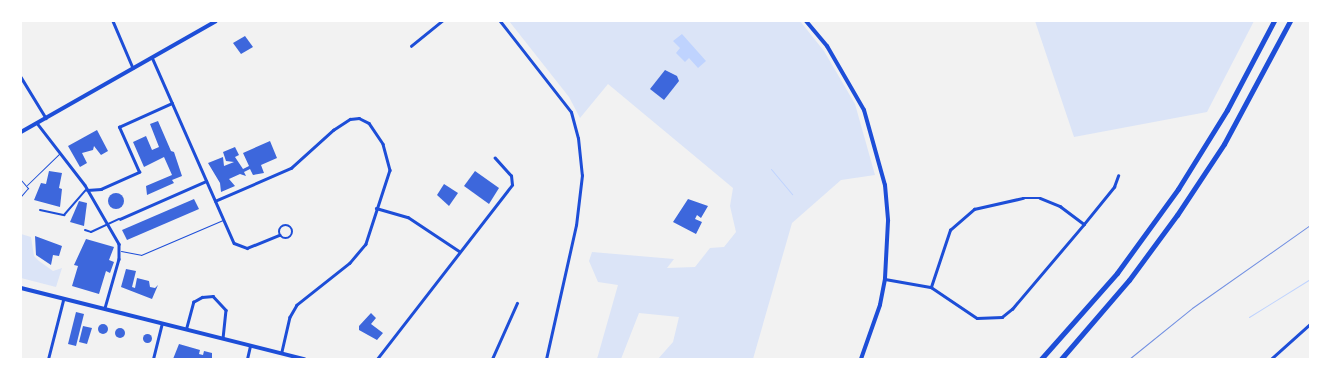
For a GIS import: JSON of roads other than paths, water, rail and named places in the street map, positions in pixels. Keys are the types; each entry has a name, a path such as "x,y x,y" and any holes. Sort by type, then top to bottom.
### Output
{"highway":[{"path":"1041,359 1110,281 1173,197 1227,110 1274,21"},
{"path":"1061,359 1123,288 1177,215 1224,144 1290,21"}],"main road":[{"path":"21,132 216,21"},
{"path":"806,21 846,76 873,137 887,204 885,279 880,305 862,359"},
{"path":"21,288 303,359"}],"street":[{"path":"113,21 133,68"},
{"path":"411,46 442,21"},
{"path":"500,21 571,112 578,138 582,176 576,223 546,359"},
{"path":"152,58 234,243 243,248 279,236 289,239 293,229 283,226 279,236"},
{"path":"21,77 46,118"},
{"path":"40,210 64,215 87,190 100,189 139,172 119,127 172,103"},
{"path":"215,201 291,168 333,130 356,118 369,123 377,133 390,163 390,172 376,208 369,238 359,254 305,296 293,310 282,353"},
{"path":"37,123 87,190 97,210 109,223 120,251 104,310"},
{"path":"377,359 512,185 511,176 495,158"},
{"path":"885,279 931,287 977,318 1002,317 1012,309 1084,224 1114,187 1118,176"},
{"path":"85,230 92,232 206,181"},
{"path":"931,287 950,230 974,210 1023,198 1040,198 1060,206 1084,224"},
{"path":"376,208 408,217 460,251"},
{"path":"186,329 193,302 202,297 213,296 226,310 223,338"},
{"path":"48,359 63,300"},
{"path":"492,359 517,303"},
{"path":"154,359 162,322"},
{"path":"1272,359 1310,324"},
{"path":"247,359 250,345"}],"lane":[{"path":"21,196 26,193 28,185 59,154"},
{"path":"21,180 28,185"},
{"path":"120,251 141,256 223,220"}],"water":[{"path":"682,34 706,61 698,68 689,58 685,62 676,53 680,48 673,41"}],"waterway":[{"path":"771,169 792,194"},
{"path":"1249,317 1310,279"}],"railway":[{"path":"1129,359 1192,308 1310,225"}]}
